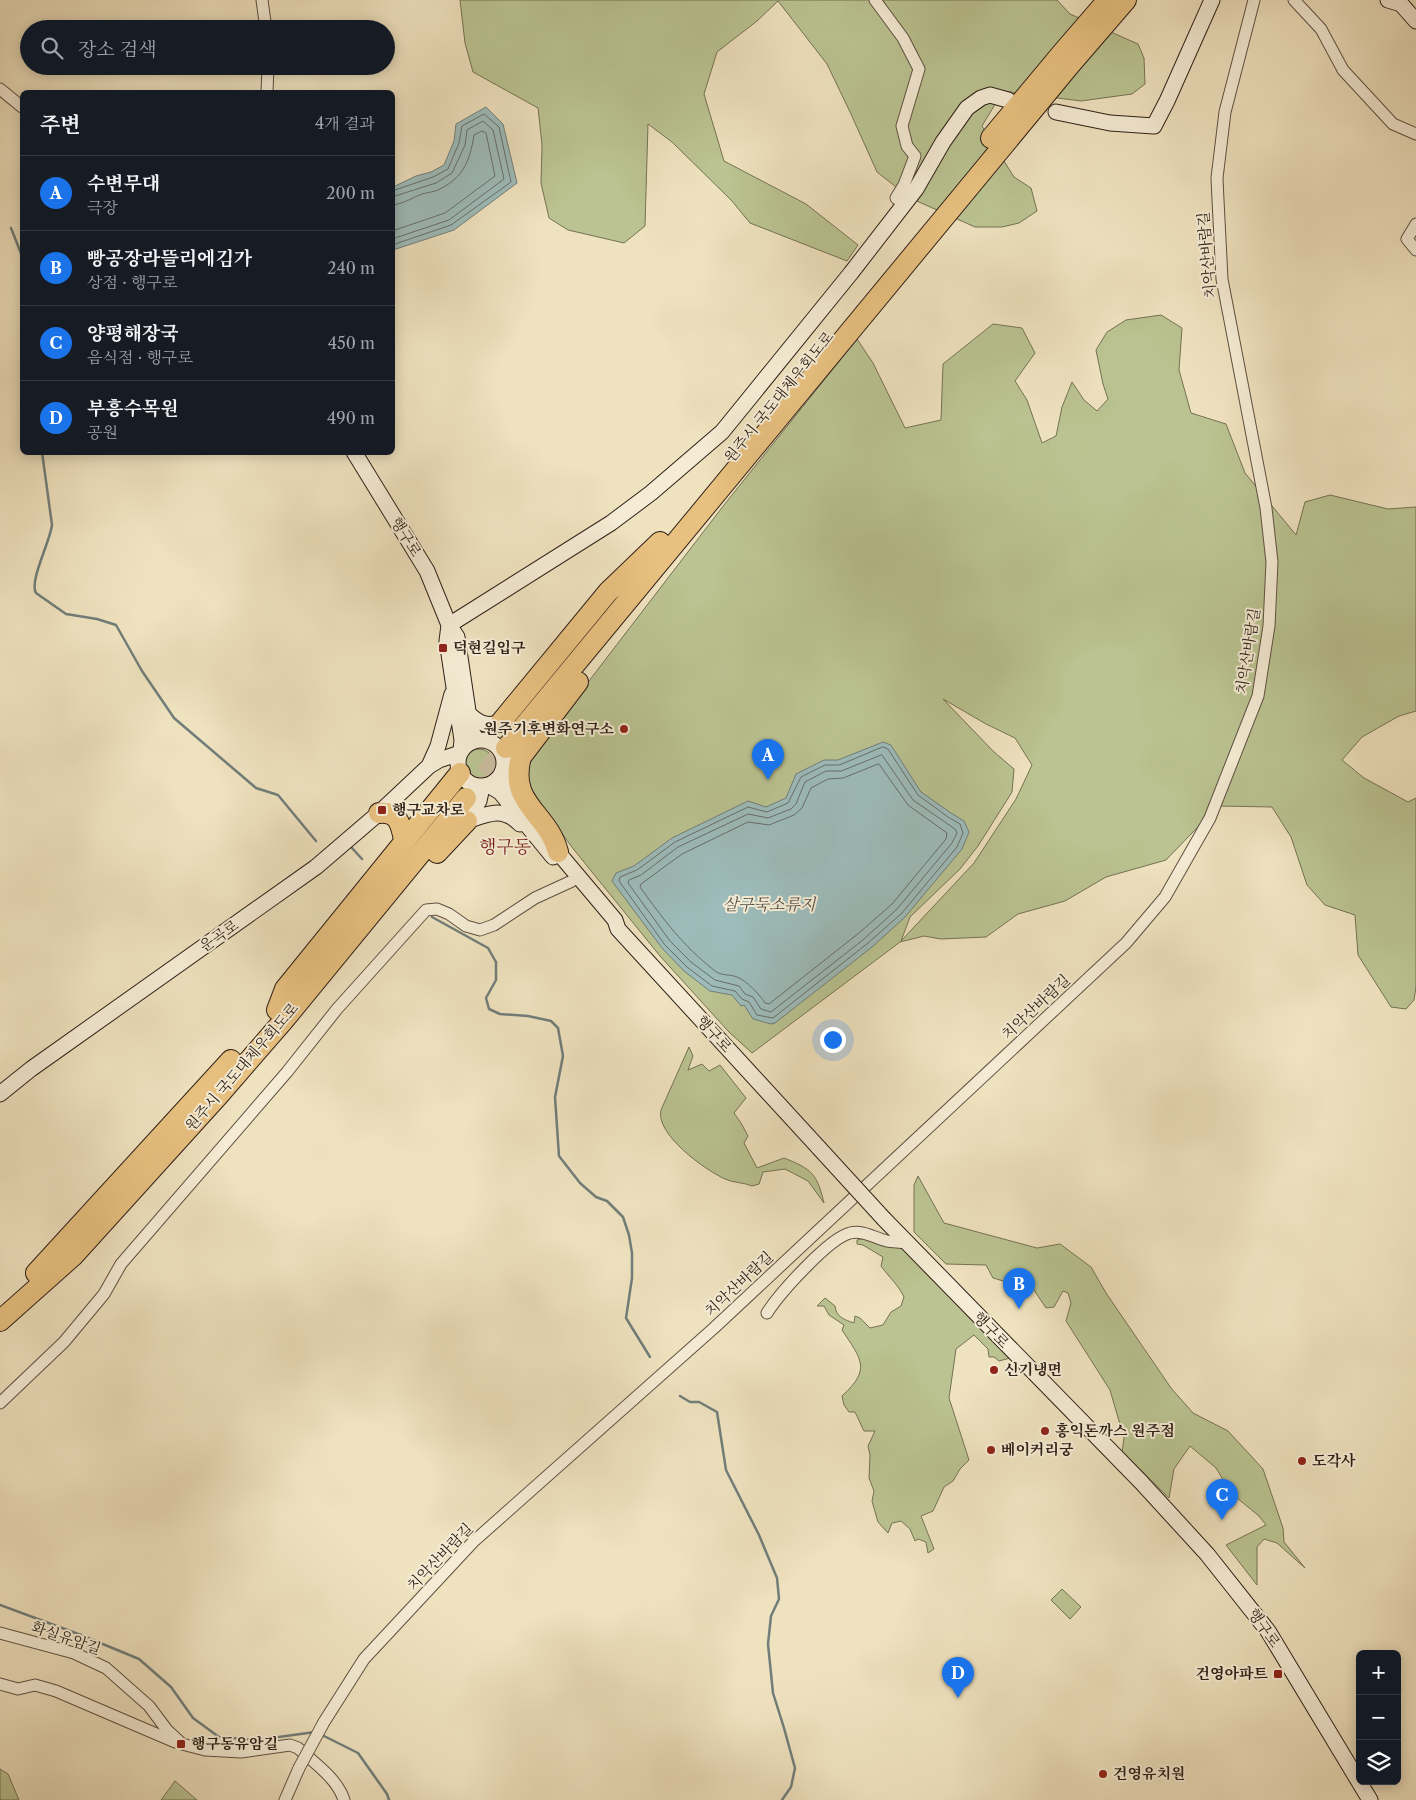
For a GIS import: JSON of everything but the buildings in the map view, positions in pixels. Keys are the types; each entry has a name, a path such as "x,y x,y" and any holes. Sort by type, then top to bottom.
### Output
{"highway":[{"path":"1066,59 1108,0"},
{"path":"1066,59 1126,0"},
{"name":"원주시 국도대체우회도로","path":"499,753 665,546 1066,59"},
{"path":"501,722 608,592 665,546"},
{"path":"499,753 518,771 520,790 555,840 555,854"},
{"path":"280,1015 286,989 404,840 466,775"},
{"path":"0,1304 43,1267 280,1015 466,775"},
{"path":"379,813 393,814 402,828 404,840"},
{"path":"280,1015 305,1006 466,821"},
{"name":"원주시 국도대체우회도로","path":"0,1321 72,1256 218,1096 280,1015"}],"street":[{"path":"262,0 265,20"},
{"path":"875,0 902,38 919,69 902,126 907,146 915,156 904,186 896,198 904,204"},
{"path":"1056,112 1110,123 1154,126 1212,0"},
{"name":"치악산바람길","path":"285,1800 299,1768 324,1722 364,1659 473,1542 714,1328 1126,943 1165,897 1210,818 1258,696 1270,617 1272,562 1266,508 1222,279 1217,178 1224,112 1254,0"},
{"path":"1294,0 1321,29 1343,70 1393,124 1416,134"},
{"path":"1388,0 1400,4 1416,21"},
{"path":"267,90 268,75"},
{"path":"0,89 20,105"},
{"path":"466,821 479,801 466,775 447,641 449,625 611,523 651,493 722,432 851,273 916,189 943,142 968,108 981,98 990,95 1008,100"},
{"path":"1416,224 1407,239 1416,250"},
{"name":"행구로","path":"356,455 426,571 449,625 457,637 470,715 470,730 499,753"},
{"path":"454,688 438,746 429,766 452,764 466,775 496,781 501,722 493,725 481,724 470,715"},
{"path":"466,775 471,742 499,753"},
{"name":"운곡로","path":"0,1094 47,1058 316,867 379,813 429,766"},
{"name":"행구로","path":"466,775 500,792 615,920 618,929 906,1243 1141,1482 1208,1554 1268,1631 1370,1800"},
{"path":"466,821 488,814 512,816 543,850 555,854"},
{"name":"행구로","path":"555,854 572,880 609,926 618,929"},
{"path":"0,1404 64,1342 104,1294 121,1264 287,1072 337,1009 426,910 437,909 466,926 480,930 494,926 535,898 572,880"},
{"path":"767,1313 775,1300 831,1242 850,1233 867,1233 886,1241 906,1243"},
{"name":"화실유암길","path":"0,1633 74,1653 106,1668 149,1706 166,1730 182,1744"},
{"name":"화실유암길","path":"0,1684 18,1689 36,1685 56,1691 182,1744 205,1750 241,1752 290,1745 298,1748 334,1782 342,1792 344,1800"}],"green space":[{"path":"460,0 1057,0 1070,14 1138,44 1144,58 1145,84 1132,94 1081,101 1003,91 982,126 1014,177 1031,188 1037,211 1019,223 1002,227 975,227 910,198 877,172 827,64 778,1 757,21 717,52 704,94 724,161 806,204 858,245 847,261 750,223 732,201 672,142 648,124 645,226 624,243 568,230 549,218 541,183 542,145 538,108 473,72 465,43"},
{"path":"1161,315 1182,328 1179,370 1191,413 1226,424 1245,473 1296,535 1305,502 1330,495 1388,509 1416,507 1416,711 1399,716 1362,737 1342,760 1364,778 1408,802 1416,798 1416,987 1414,1000 1406,1009 1391,1007 1358,955 1355,915 1325,905 1307,885 1291,837 1272,807 1218,806 1166,860 1106,877 1065,901 1018,914 986,937 941,939 924,936 900,942 752,1053 729,1032 660,956 575,851 530,791 526,763 724,505 857,339 873,363 905,428 941,420 943,364 993,324 1022,328 1035,353 1015,381 1027,400 1042,443 1056,436 1062,407 1072,382 1084,400 1097,411 1108,399 1096,350 1107,332 1126,320","holes":["943,699 986,724 1015,738 1032,765 1016,799 974,863 901,941 910,917 960,869 978,846 1012,792 1014,769 994,752"]},
{"path":"479,749 485,750 493,758 493,770 485,778 479,779 473,778 465,770 464,764 465,758 473,750"},
{"path":"689,1047 693,1056 688,1070 702,1064 709,1071 720,1065 746,1098 734,1113 748,1136 744,1143 757,1168 784,1158 807,1169 819,1185 824,1203 808,1181 785,1169 763,1172 759,1184 752,1186 731,1181 694,1160 673,1140 661,1119 661,1110"},
{"path":"918,1176 944,1223 1037,1248 1060,1244 1091,1267 1106,1293 1171,1388 1193,1413 1228,1431 1263,1469 1283,1528 1284,1542 1305,1568 1277,1543 1264,1539 1257,1547 1257,1585 1226,1545 1266,1525 1259,1516 1231,1493 1216,1468 1190,1446 1174,1469 1169,1498 1122,1452 1124,1438 1110,1390 1066,1321 1071,1303 1068,1293 1063,1291 1054,1307 1046,1308 1034,1290 993,1278 986,1265 946,1264 914,1232 914,1185"},
{"path":"865,1238 905,1245 1014,1357 999,1361 994,1357 989,1357 988,1349 974,1335 956,1349 949,1398 969,1460 960,1469 953,1481 944,1487 933,1511 921,1516 934,1549 928,1553 926,1542 918,1539 915,1541 910,1529 901,1521 892,1523 888,1533 878,1522 872,1501 874,1491 869,1478 870,1455 868,1446 875,1431 864,1431 855,1412 849,1412 844,1405 842,1396 857,1378 860,1364 854,1349 842,1330 844,1325 829,1315 824,1306 817,1306 825,1298 835,1306 841,1318 854,1323 855,1316 860,1318 870,1328 883,1325 891,1312 901,1306 904,1297 897,1285 881,1266 883,1257 863,1245 857,1244 857,1240"},
{"path":"1062,1589 1081,1607 1070,1619 1051,1600"},
{"path":"0,1769 8,1774 19,1800 0,1800"},
{"path":"175,1781 197,1800 161,1800"}],"water":[{"path":"486,107 503,124 517,183 454,230 395,249 395,186 444,165 454,141 456,124"},
{"name":"살구둑소류지","path":"883,742 891,745 921,792 964,821 969,832 962,849 905,917 872,947 775,1023 771,1024 753,1019 744,1005 741,1006 732,995 710,991 684,971 662,948 612,881 616,873 634,866 672,838 748,801 766,807 786,798 796,774 824,760 838,760"}],"waterway":[{"path":"11,228 20,251"},
{"path":"42,455 52,525 37,571 35,580 36,593 66,614 97,619 116,625 142,671 174,718 256,788 278,795 316,841"},
{"path":"352,848 362,859"},
{"path":"432,917 488,948 496,962 496,980 486,998 489,1009 500,1014 528,1016 551,1021 558,1028 563,1056 555,1097 559,1156 580,1183 596,1197 607,1201 623,1217 632,1253 632,1278 626,1318 650,1357"},
{"path":"680,1396 690,1402 699,1402 717,1412 726,1470 759,1535 777,1578 779,1599 771,1616 768,1644 773,1693 795,1768 791,1787 782,1800"},
{"path":"0,1605 139,1659 171,1687 193,1718 219,1737 257,1740 315,1732"},
{"path":"320,1734 358,1753 387,1794 389,1800"}],"tunnel":[{"path":"466,798 506,748"}],"place":[{"name":"덕현길입구","path":"443,648"},
{"name":"원주기후변화연구소","path":"624,729"},
{"name":"수변무대","path":"768,780"},
{"name":"행구교차로","path":"382,810"},
{"name":"빵공장라뜰리에김가","path":"1019,1309"},
{"name":"신기냉면","path":"994,1370"},
{"name":"홍익돈까스 원주점","path":"1045,1431"},
{"name":"베이커리궁","path":"991,1450"},
{"name":"도각사","path":"1302,1461"},
{"name":"양평해장국","path":"1222,1520"},
{"name":"건영아파트","path":"1278,1674"},
{"name":"부흥수목원","path":"958,1698"},
{"name":"행구동유암길","path":"181,1744"},
{"name":"건영유치원","path":"1103,1774"}],"district":[{"name":"행구동","path":"505,847"}]}
